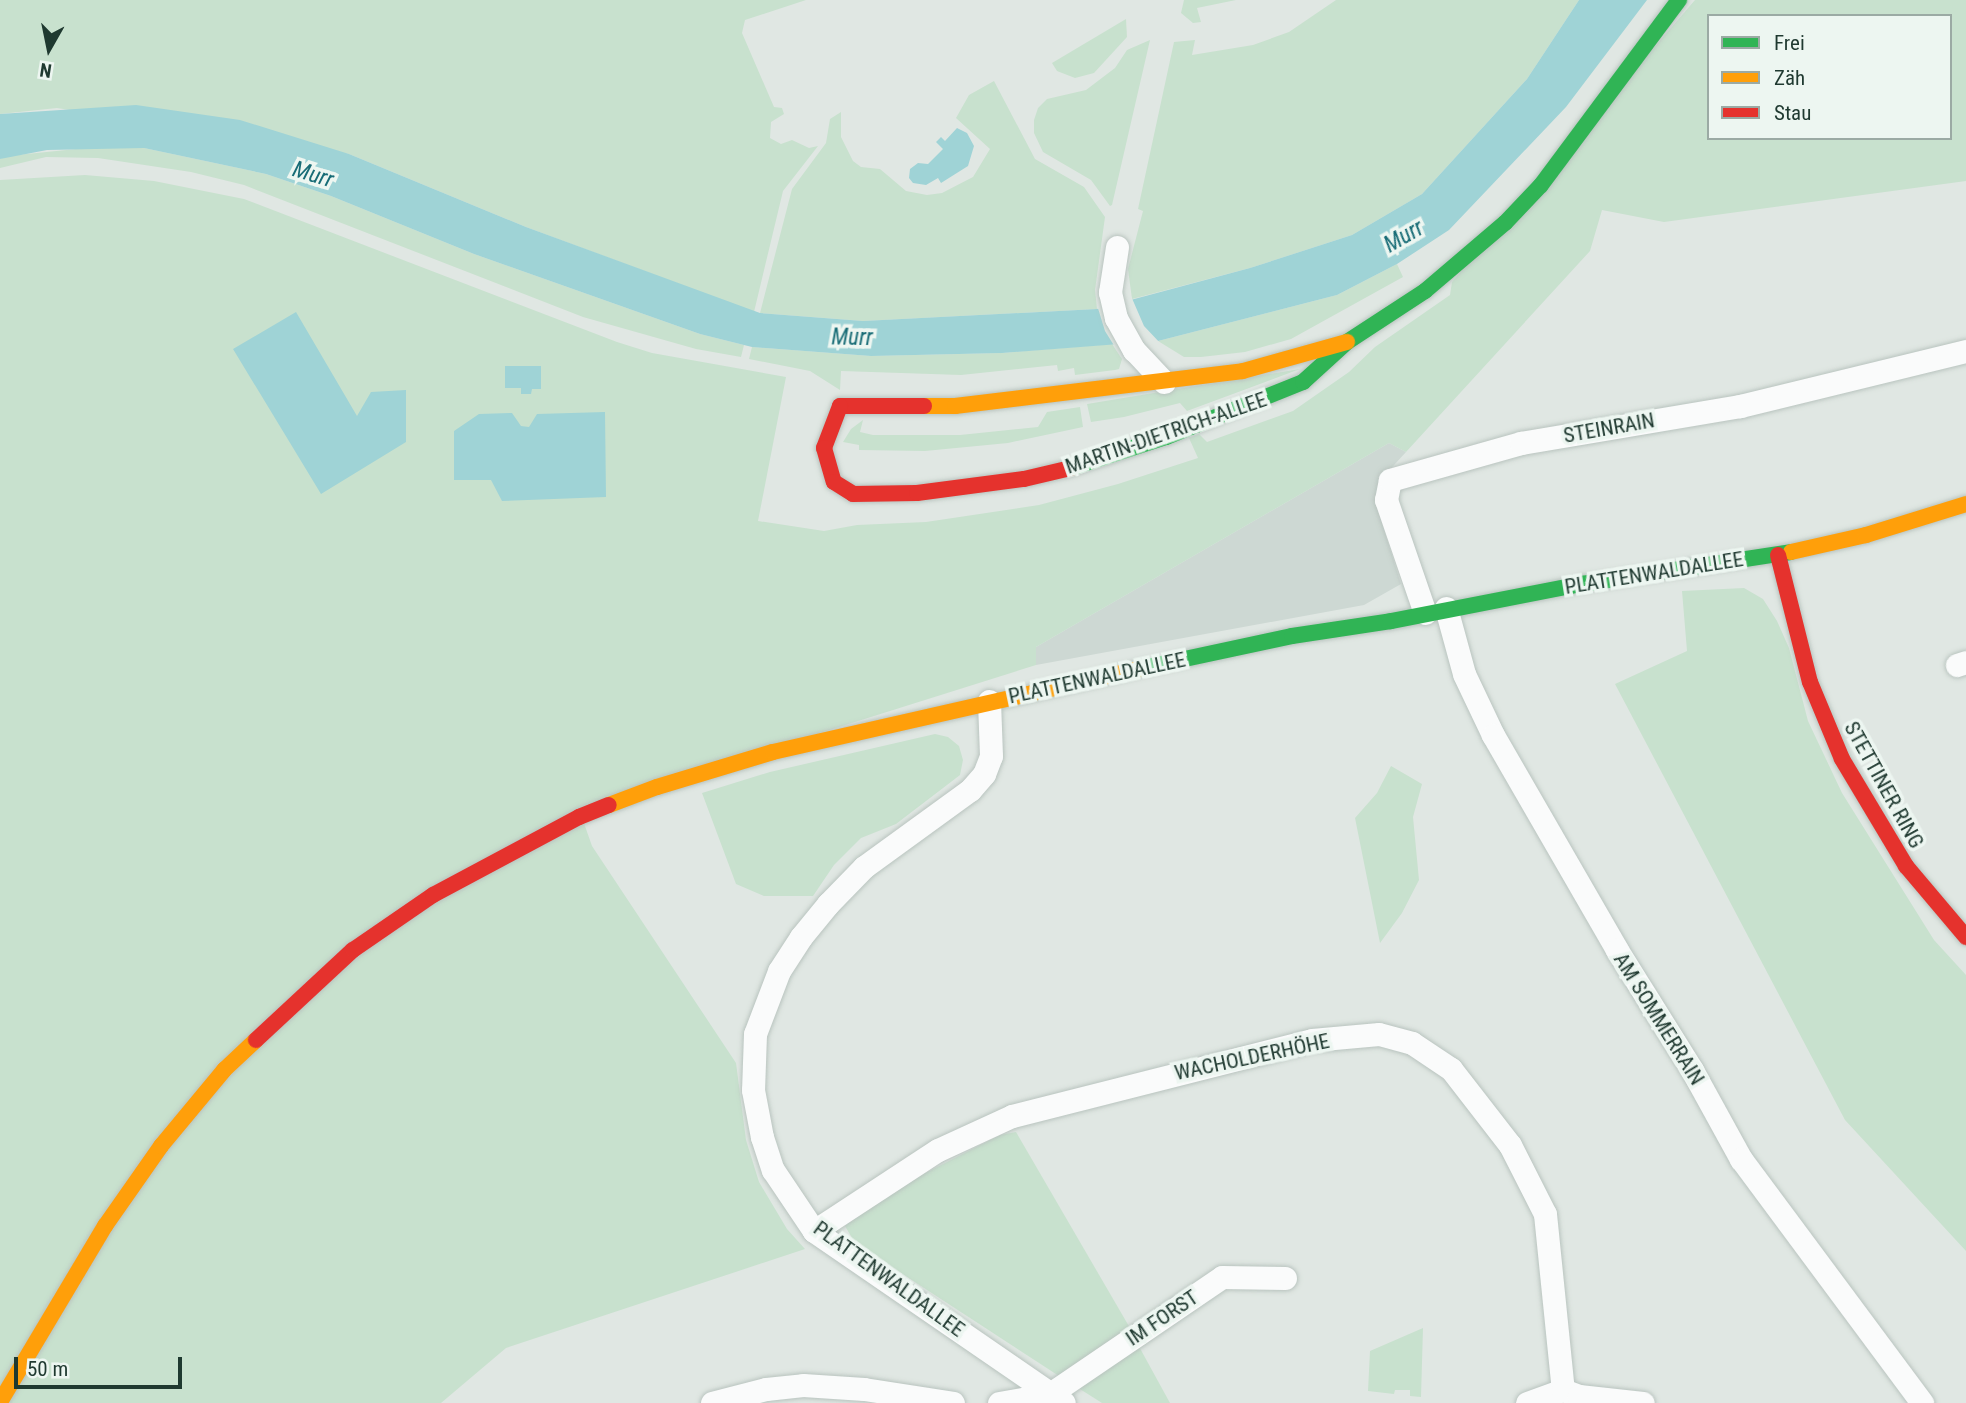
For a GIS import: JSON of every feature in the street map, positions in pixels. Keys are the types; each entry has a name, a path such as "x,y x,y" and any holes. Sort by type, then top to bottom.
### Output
{"street":[{"name":"MARTIN-DIETRICH-ALLEE","path":"1347,342 1243,371 1164,382 955,406 840,406 829,429 824,448 825,460 834,482 853,494 917,494 1024,479 1137,448 1262,401 1303,382 1347,342 1425,291 1505,223 1541,186 1679,0"},
{"path":"1117,247 1111,281 1112,305 1123,334 1164,382"},
{"name":"STEINRAIN","path":"1436,610 1386,500 1390,480 1521,443 1740,406 1966,351"},
{"name":"PLATTENWALDALLEE","path":"1057,1399 814,1231 774,1170 762,1137 753,1090 753,1060 763,1008 779,971 801,937 864,867 970,790 984,774 991,756 989,701 1292,636 1778,555 1866,536 1966,504"},
{"name":"STETTINER RING","path":"1778,555 1810,682 1842,759 1906,866 1966,937"},
{"name":"AM SOMMERRAIN","path":"1436,610 1493,735 1617,950 1692,1070 1741,1159 1922,1403"},
{"path":"0,1402 105,1226 161,1146 224,1070 353,950 433,895 579,817 657,788 773,752 989,701"},
{"name":"WACHOLDERHÖHE","path":"814,1231 938,1150 1012,1116 1312,1040 1380,1034 1412,1043 1451,1069 1510,1145 1545,1214 1563,1390"},
{"name":"IM FORST","path":"1057,1399 1222,1276 1285,1278"},
{"path":"712,1403 766,1389 803,1385 864,1389 953,1403"},
{"path":"1527,1403 1563,1390 1579,1395 1643,1403"},
{"path":"999,1403 1057,1399"}],"shaded area":[{"path":"1389,443 1406,452 1384,476 1377,488 1375,501 1401,584 1364,605 1036,665 1036,647"}],"green space":[{"path":"0,0 806,0 745,20 742,33 774,107 782,108 784,114 771,122 770,138 781,144 792,140 809,148 818,146 783,191 754,312 526,227 349,154 57,108 0,114"},
{"path":"1184,0 1236,0 1197,8 1201,22 1193,23 1181,13"},
{"path":"1336,0 1579,0 1527,79 1422,194 1352,235 1250,268 1132,299 1128,269 1143,211 1138,209 1174,42 1195,40 1192,55 1253,45 1289,32"},
{"path":"1695,0 1966,0 1966,181 1664,222 1602,210 1590,251 1406,452 1389,443 1036,647 1036,665 579,809 592,846 736,1063 746,1140 759,1182 787,1229 805,1249 506,1348 441,1403 0,1403 0,180 85,175 154,181 244,199 617,342 652,353 786,377 758,521 824,531 857,525 926,522 1039,505 1118,484 1198,458 1189,438 1199,434 1207,442 1293,411 1349,372 1375,347 1450,295 1452,282"},
{"path":"1126,19 1127,37 1094,73 1075,78 1057,71 1052,63"},
{"path":"1150,40 1110,206 1091,180 1043,152 1034,133 1034,120 1038,108 1047,99 1086,90 1115,68 1127,50"},
{"path":"994,81 1035,159 1084,187 1105,217 1095,290 1097,309 863,321 760,313 792,189 826,143 830,119 841,112 841,137 853,161 861,167 880,169 906,191 927,195 942,193 973,177 990,149 956,118 969,95"},
{"path":"86,148 144,148 266,174 331,196 474,254 700,334 744,345 741,357 696,349 583,317 244,185 191,172 98,158 46,157 0,168 0,159 7,156"},
{"path":"1397,264 1403,277 1291,339 1245,352 1201,357 1184,357 1158,341 1337,295"},
{"path":"1112,344 1122,359 1119,369 1115,370 1075,375 1074,368 1058,371 1057,365 961,375 841,371 840,390 810,371 749,359 752,347 871,356 1002,353"},
{"path":"1300,369 1187,411 1180,403 1091,422 1087,404"},
{"path":"1080,407 1083,427 1008,443 925,451 859,450 859,445 843,442 851,429 863,420 860,432 873,435 960,435 1038,427 1047,412"},
{"path":"1744,588 1763,599 1777,621 1789,648 1808,721 1842,793 1934,940 1966,975 1966,1251 1845,1120 1615,684 1687,651 1682,591"},
{"path":"935,734 948,737 959,746 963,760 960,775 896,824 861,838 834,865 813,896 764,896 736,884 702,793 770,772"},
{"path":"1391,766 1422,784 1413,817 1419,880 1402,913 1380,943 1355,818 1377,793"},
{"path":"1016,1132 1130,1328 1059,1376 855,1243 845,1226 896,1188 1000,1135"},
{"path":"1423,1328 1421,1397 1410,1396 1410,1390 1395,1390 1394,1394 1368,1391 1370,1351"},
{"path":"1136,1341 1170,1403 1102,1403 1072,1384"}],"water":[{"name":"Murr","path":"1579,0 1647,0 1566,107 1449,230 1397,264 1337,295 1158,341 1002,353 871,356 752,347 700,334 474,254 331,196 266,174 144,148 47,150 0,159 0,114 136,105 240,120 349,154 526,227 760,313 863,321 1097,309 1250,268 1352,235 1422,194 1527,79"},
{"path":"957,128 967,133 974,146 968,166 941,183 938,178 926,185 913,183 909,178 910,169 918,163 928,164 943,149 936,142 941,137 945,141"},
{"path":"296,312 357,416 371,392 406,390 406,442 321,494 233,349"},
{"path":"505,366 541,366 541,389 532,389 531,394 521,394 521,388 505,388"},
{"path":"605,412 606,497 502,501 491,480 454,480 454,431 479,414 512,413 521,426 529,427 537,414"}],"pier":[{"path":"1131,296 1144,326 1161,344 1115,347 1105,331 1097,305"}],"traffic: fast":[{"path":"1071,468 1166,437 1303,382 1347,342 1425,291 1505,223 1541,185 1679,0"},
{"path":"1138,669 1292,636 1391,621 1582,584 1791,552"}],"traffic: slow":[{"path":"924,406 955,406 1243,371 1347,342"},
{"path":"1791,552 1866,535 1966,504"},
{"path":"609,805 657,787 773,752 1138,669"},
{"path":"0,1402 105,1226 161,1146 224,1070 256,1040"}],"traffic: jam":[{"path":"924,406 840,406 824,448 834,482 853,494 917,493 1024,479 1071,468"},
{"path":"1778,555 1810,682 1842,759 1906,866 1966,937"},
{"path":"256,1040 353,950 433,895 579,817 609,805"}]}
